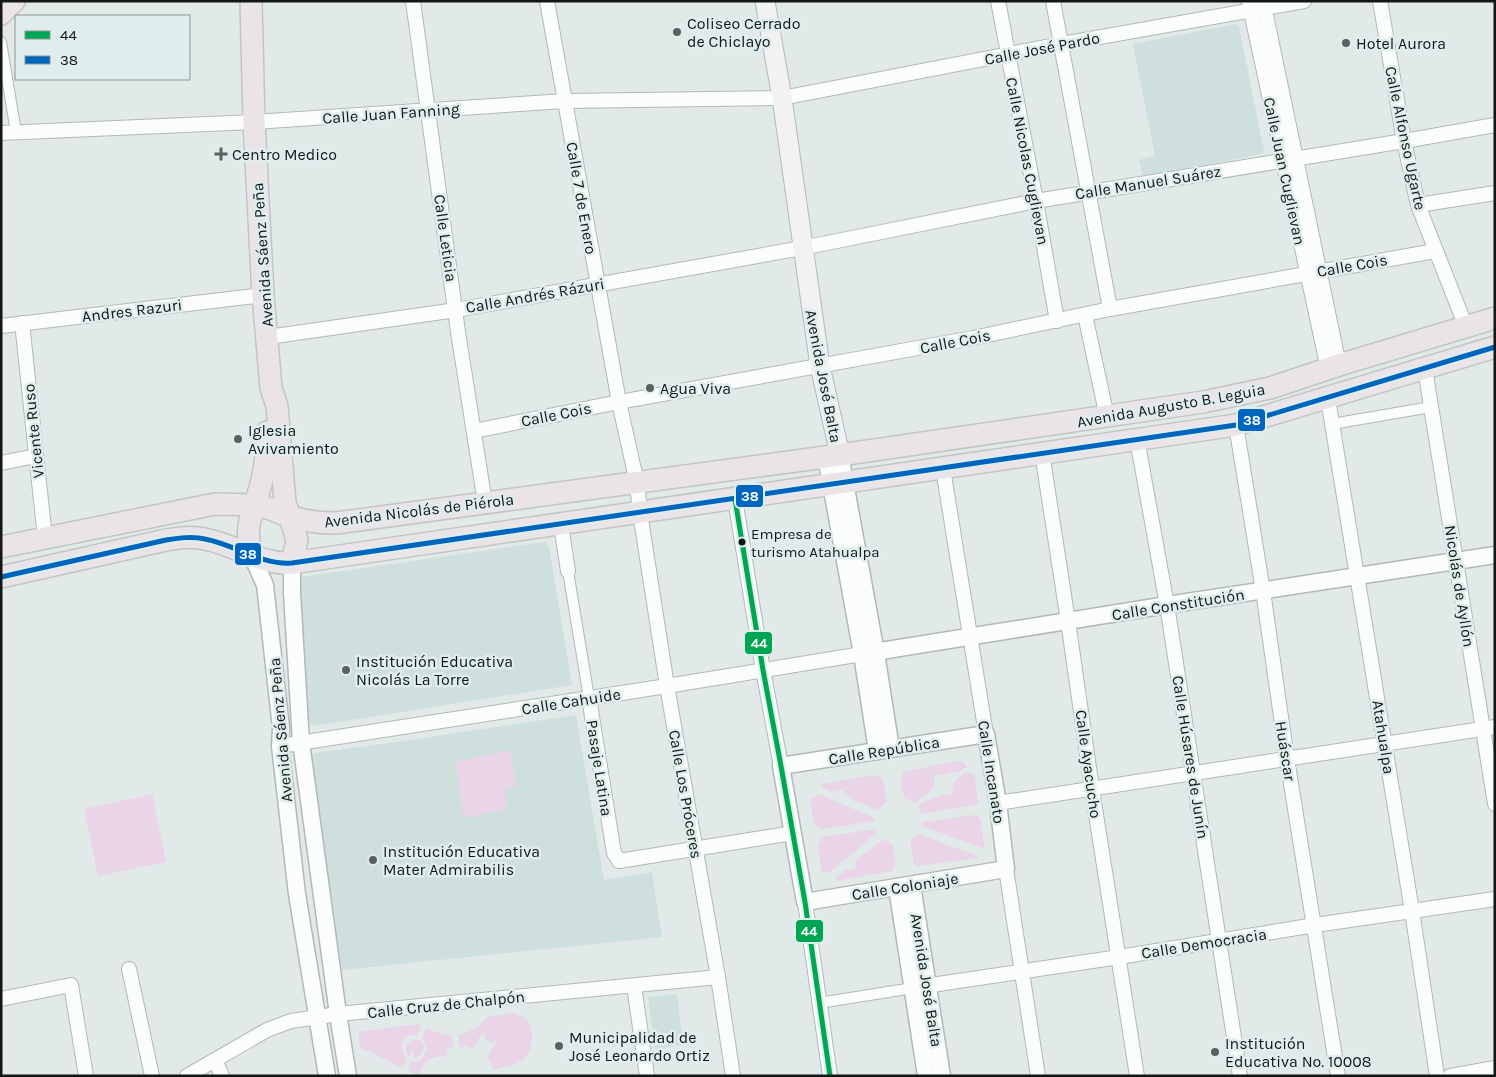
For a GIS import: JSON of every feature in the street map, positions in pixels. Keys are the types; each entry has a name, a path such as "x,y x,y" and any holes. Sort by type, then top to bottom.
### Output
{"main road":[{"path":"1,14 14,1"},
{"name":"Avenida Sáenz Peña","path":"251,1 254,122 263,295 271,388 267,408 267,456 262,481 248,526 248,538 252,556"},
{"name":"Avenida José Balta","path":"764,1 782,98 833,456"},
{"name":"Avenida Augusto B. Leguia","path":"833,456 1107,417 1239,395 1270,388 1495,318"},
{"name":"Avenida Augusto B. Leguia","path":"838,484 1236,425 1425,369 1494,352"},
{"name":"Avenida Sáenz Peña","path":"271,388 277,406 284,502 297,540 292,563"},
{"path":"1107,417 1112,443"},
{"name":"Avenida Nicolás de Piérola","path":"1,547 215,504 235,504 272,510 315,522 336,523 833,456"},
{"name":"Avenida Nicolás de Piérola","path":"1,577 181,538 205,539 226,545 252,556 274,562 292,563 838,484"}],"street":[{"name":"Calle Leticia","path":"413,1 485,503"},
{"name":"Calle 7 de Enero","path":"547,1 619,402 637,483 640,513"},
{"name":"Calle Nicolas Cuglievan","path":"998,1 1057,321"},
{"path":"1053,1 1110,309"},
{"name":"Calle José Pardo","path":"782,98 1257,5 1304,1"},
{"name":"Calle Alfonso Ugarte","path":"1380,1 1404,141 1418,205 1466,327"},
{"name":"Calle Juan Cuglievan","path":"1257,5 1334,367"},
{"path":"1,42 16,132"},
{"name":"Calle Juan Fanning","path":"1,133 254,122 565,101 782,98"},
{"name":"Calle Manuel Suárez","path":"802,248 1036,201 1495,125"},
{"path":"1418,205 1495,193"},
{"name":"Calle Andrés Rázuri","path":"268,337 456,310 802,248"},
{"name":"Calle Cois","path":"474,431 619,402 1057,321 1110,309 1435,250"},
{"name":"Andres Razuri","path":"1,326 263,295"},
{"path":"1085,315 1107,417"},
{"name":"Vicente Ruso","path":"22,324 45,538"},
{"name":"Nicolás de Ayllón","path":"1425,369 1456,561 1489,728 1495,804"},
{"name":"Atahualpa","path":"1328,399 1412,911 1437,1076"},
{"path":"1332,424 1431,407"},
{"name":"Huáscar","path":"1236,425 1338,1076"},
{"name":"Calle Húsares de Junín","path":"1137,439 1167,605 1240,1076"},
{"name":"Calle Ayacucho","path":"1042,453 1137,1076"},
{"path":"1,463 36,456"},
{"name":"Avenida José Balta","path":"833,456 869,653 884,750"},
{"name":"Calle Incanato","path":"943,469 998,804 1006,869 1038,1076"},
{"path":"735,499 763,670 805,902 830,1076"},
{"name":"Calle Los Próceres","path":"640,513 667,686 718,977 732,1076"},
{"name":"Pasaje Latina","path":"561,525 614,853 619,861 695,849"},
{"name":"Calle Constitución","path":"869,653 1495,555"},
{"name":"Avenida Sáenz Peña","path":"252,556 265,585 269,612 281,728 280,746 297,894 327,1076"},
{"name":"Avenida Sáenz Peña","path":"292,563 292,593 301,742 348,1076"},
{"name":"Calle Cahuide","path":"280,746 869,653"},
{"path":"998,804 1489,728"},
{"name":"Calle República","path":"781,766 986,734"},
{"path":"695,849 793,833"},
{"name":"Calle Coloniaje","path":"805,902 1006,869"},
{"name":"Avenida José Balta","path":"904,886 920,987 942,1076"},
{"name":"Calle Democracia","path":"920,987 1315,925 1495,899"},
{"path":"129,969 152,1076"},
{"name":"Calle Cruz de Chalpón","path":"188,1076 267,1030 291,1021 338,1014 718,977"},
{"path":"1,999 71,985 86,1076"},
{"path":"634,986 647,1076"},
{"path":"820,1004 920,987"},
{"name":"Avenida José Balta","path":"920,987 926,1076"},
{"path":"215,1060 222,1076"},
{"path":"1450,1076 1495,1068"}],"shaded area":[{"path":"1235,24 1239,27 1264,151 1262,154 1143,177 1139,160 1155,156 1133,44"},
{"path":"545,542 549,547 572,685 314,726 308,721 296,587 302,577"},
{"path":"576,715 604,880 652,872 662,937 342,970 309,760 314,753"},
{"path":"510,750 516,786 505,788 506,809 463,818 456,762"},
{"path":"957,761 964,763 967,767 957,773 952,771 949,774 935,775 935,787 915,803 904,798 901,783 903,772"},
{"path":"965,772 975,775 978,804 921,814 919,804 941,795 953,795 952,787 956,780"},
{"path":"867,776 878,776 883,779 887,801 878,810 853,800 842,790 833,792 821,787 822,784"},
{"path":"152,794 166,862 98,876 84,809"},
{"path":"818,794 875,818 875,821 824,829 818,828 814,822 810,799"},
{"path":"975,815 980,818 985,849 922,826 922,822"},
{"path":"875,829 877,833 830,872 821,872 818,844 823,837"},
{"path":"918,834 978,856 977,858 919,866 914,864 910,841"},
{"path":"884,839 893,845 896,864 892,871 836,881 835,878 844,871 855,869 856,860"},
{"path":"677,994 683,1045 655,1049 648,997"},
{"path":"512,1013 523,1017 532,1032 531,1044 523,1060 493,1070 487,1057 497,1042 494,1041 492,1043 484,1038 486,1035 482,1033 473,1049 465,1046 460,1048 458,1036 476,1028 488,1017"},
{"path":"418,1024 421,1026 417,1036 411,1035 404,1039 402,1046 407,1059 403,1068 361,1049 358,1032"},
{"path":"426,1029 452,1036 454,1049 450,1047 446,1051 448,1055 426,1062 419,1076 408,1070 411,1061 420,1060 426,1052 426,1044 422,1038"},
{"path":"415,1039 422,1042 424,1048 421,1054 415,1058 413,1056 414,1051 412,1050 409,1056 406,1048 407,1043"}],"transit line":[{"name":"38","path":"1,577 166,540 185,538 205,539 259,558 281,563 292,563 1236,425 1495,347"},
{"name":"44","path":"735,499 763,670 805,902 830,1076"}],"place":[{"name":"Coliseo Cerrado de Chiclayo","path":"677,32"},
{"name":"Hotel Aurora","path":"1346,43"},
{"name":"Centro Medico","path":"221,154"},
{"name":"Agua Viva","path":"650,388"},
{"name":"Iglesia Avivamiento","path":"238,439"},
{"name":"Empresa de turismo Atahualpa","path":"742,542"},
{"name":"Institución Educativa Nicolás La Torre","path":"346,670"},
{"name":"Institución Educativa Mater Admirabilis","path":"373,860"},
{"name":"Municipalidad de José Leonardo Ortiz","path":"559,1046"},
{"name":"Institución Educativa No. 10008","path":"1215,1052"}]}
